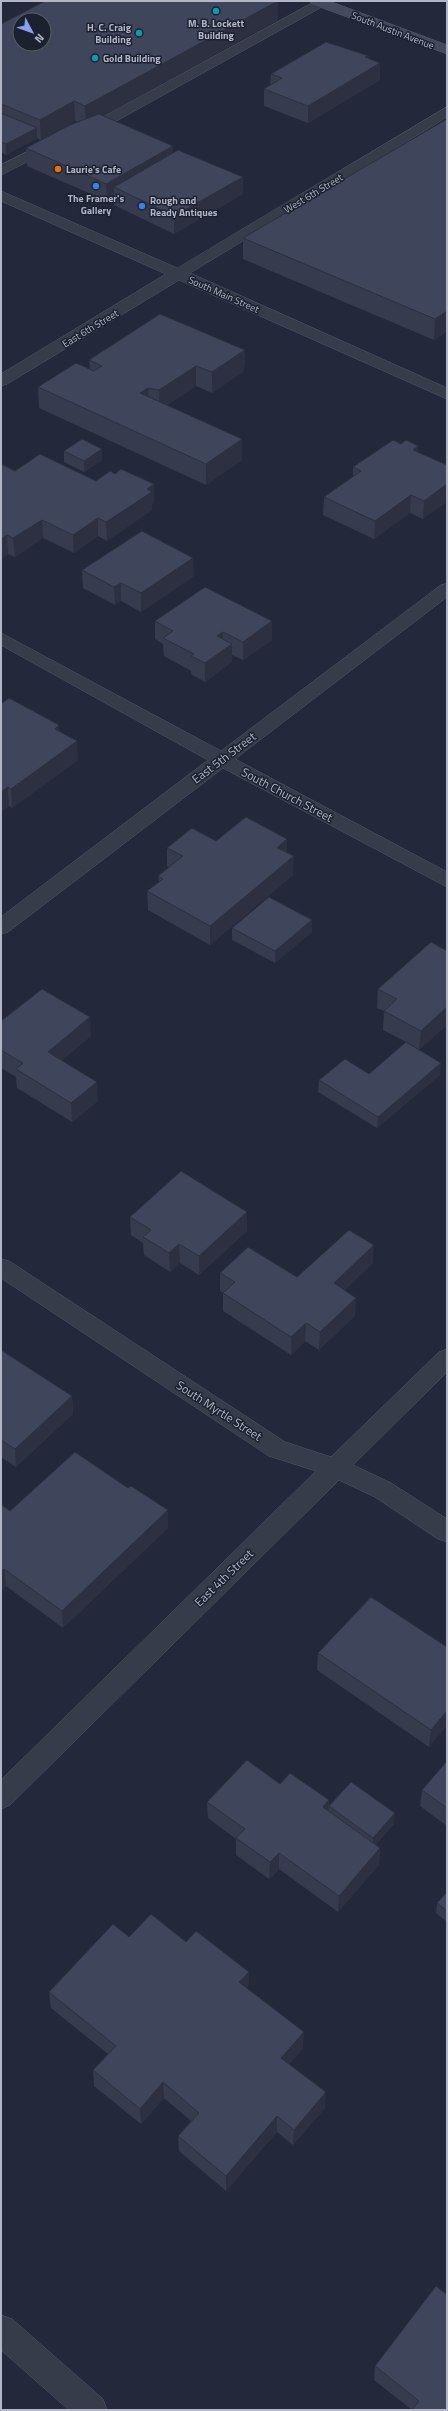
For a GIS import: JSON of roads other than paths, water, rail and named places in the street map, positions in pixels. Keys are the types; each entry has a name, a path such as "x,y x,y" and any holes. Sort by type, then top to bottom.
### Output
{"main road":[{"name":"South Austin Avenue","path":"319,2 447,50"}],"street":[{"path":"1,171 66,136 95,126 319,2"},
{"name":"West 6th Street","path":"180,275 447,111"},
{"name":"South Main Street","path":"1,195 447,394"},
{"name":"East 6th Street","path":"1,381 180,275"},
{"name":"East 5th Street","path":"1,927 447,588"},
{"name":"South Church Street","path":"1,638 222,760 447,880"},
{"name":"South Myrtle Street","path":"1,1268 277,1449 336,1468 383,1490 447,1532"},
{"name":"East 4th Street","path":"1,1797 447,1358"},
{"path":"1,2330 92,2410"}],"place":[{"name":"M. B. Lockett Building","path":"216,11"},
{"name":"H. C. Craig Building","path":"139,33"},
{"name":"Gold Building","path":"95,58"},
{"name":"Laurie's Cafe","path":"58,169"},
{"name":"The Framer's Gallery","path":"96,186"},
{"name":"Rough and Ready Antiques","path":"142,206"}]}
